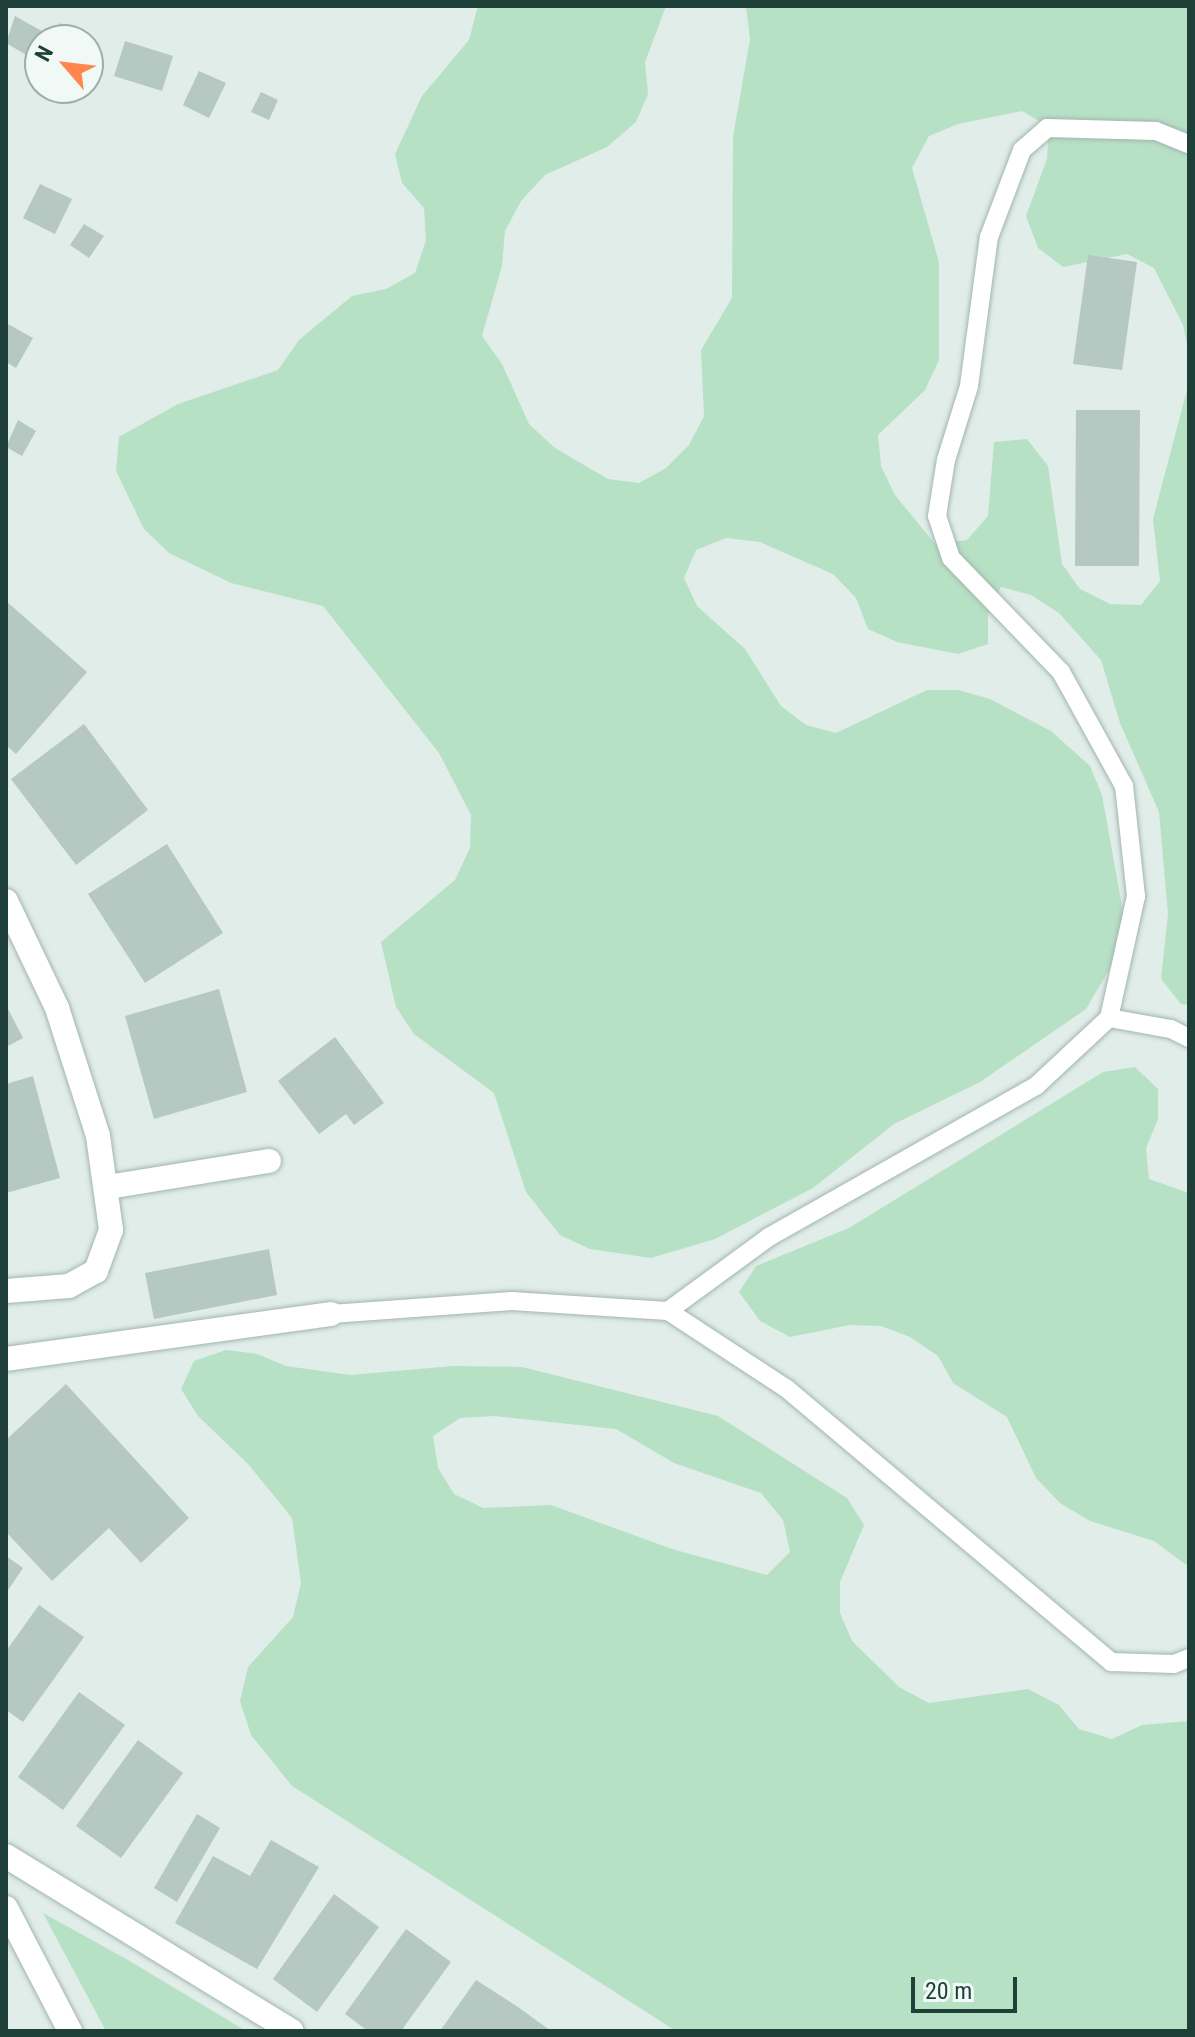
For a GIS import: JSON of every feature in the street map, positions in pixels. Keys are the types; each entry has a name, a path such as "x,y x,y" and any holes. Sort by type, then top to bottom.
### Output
{"street":[{"path":"6,901 57,1008 98,1136 108,1187 111,1230 96,1271 69,1286 6,1291"},
{"path":"108,1187 269,1161"},
{"path":"6,1359 331,1314"},
{"path":"6,1856 292,2031"},
{"path":"6,1908 70,2031"}],"lane":[{"path":"668,1311 769,1237 1036,1086 1109,1018 1136,896 1124,786 1061,672 951,558 937,516 946,460 969,386 989,237 1022,150 1047,128 1156,131 1189,144"},
{"path":"1109,1018 1171,1029 1189,1038"},
{"path":"331,1314 512,1301 668,1311 787,1389 1111,1662 1174,1664 1189,1658"}],"green space":[{"path":"478,6 666,6 645,62 648,94 636,122 607,147 545,175 521,201 505,231 502,266 482,336 502,364 529,424 555,448 608,479 639,483 666,468 689,445 704,416 701,350 732,298 733,137 750,39 746,6 1189,6 1189,355 1183,325 1154,268 1127,254 1063,267 1038,248 1026,216 1047,159 1049,127 1022,111 958,124 929,136 912,168 939,262 939,360 925,390 878,435 881,466 895,495 935,544 967,540 988,516 994,442 1027,439 1048,466 1062,564 1080,589 1110,604 1141,605 1160,581 1153,519 1189,382 1189,1005 1181,1004 1161,979 1168,914 1159,812 1120,723 1101,660 1059,613 1031,595 1001,587 988,614 988,644 958,654 897,642 868,629 856,598 833,574 760,542 726,538 696,550 684,578 697,606 745,649 781,706 806,725 836,733 927,690 958,690 990,699 1051,731 1090,766 1102,795 1125,923 1119,953 1086,1009 980,1082 894,1124 813,1188 715,1239 651,1258 590,1249 560,1235 526,1192 494,1093 414,1034 396,1007 381,942 455,880 470,848 471,815 439,753 323,606 231,583 169,553 144,529 116,471 119,437 178,404 278,370 299,340 352,296 386,289 415,273 426,240 424,208 402,183 395,154 422,96 469,40"},
{"path":"1135,1067 1158,1089 1158,1119 1146,1148 1149,1179 1189,1193 1189,1567 1154,1541 1090,1521 1060,1503 1036,1478 1007,1417 953,1383 938,1356 910,1337 881,1326 850,1325 790,1337 760,1321 739,1292 756,1266 849,1228 1103,1072"},
{"path":"226,1350 257,1354 286,1366 350,1375 453,1366 522,1367 718,1416 847,1498 864,1525 840,1582 840,1613 852,1641 899,1687 929,1703 1028,1689 1059,1705 1079,1729 1112,1739 1142,1725 1189,1721 1189,2031 676,2031 292,1786 251,1735 240,1701 248,1667 293,1617 301,1583 292,1518 248,1464 198,1416 181,1389 194,1361","holes":["494,1416 616,1429 674,1463 761,1493 783,1520 790,1552 767,1575 672,1549 551,1505 483,1508 454,1494 438,1468 433,1436 460,1418"]},
{"path":"43,1913 128,1960 246,2031 106,2031"}],"building":[{"path":"15,16 29,24 24,24 24,54 6,43"},
{"path":"125,41 173,56 162,91 114,76"},
{"path":"199,71 226,83 209,118 183,105"},
{"path":"261,92 278,100 269,120 251,112"},
{"path":"40,184 72,199 55,234 23,218"},
{"path":"84,224 104,236 89,258 70,245"},
{"path":"1088,255 1137,262 1122,370 1073,364"},
{"path":"6,323 33,338 16,368 6,362"},
{"path":"1076,410 1140,410 1139,566 1075,566"},
{"path":"18,420 36,431 22,456 6,447"},
{"path":"6,601 87,672 16,754 6,745"},
{"path":"84,724 148,810 76,865 11,779"},
{"path":"167,844 223,933 145,983 88,894"},
{"path":"219,989 247,1092 154,1119 125,1016"},
{"path":"6,1005 23,1038 6,1047"},
{"path":"335,1037 384,1103 354,1125 346,1114 319,1134 278,1081"},
{"path":"33,1076 60,1178 6,1193 6,1084"},
{"path":"269,1249 277,1295 154,1319 145,1273"},
{"path":"66,1384 189,1518 141,1563 109,1528 52,1581 6,1532 6,1440"},
{"path":"6,1556 23,1568 6,1593"},
{"path":"39,1605 84,1637 23,1722 6,1710 6,1651"},
{"path":"79,1692 125,1725 63,1810 18,1777"},
{"path":"138,1740 183,1773 121,1858 76,1826"},
{"path":"197,1814 220,1828 177,1902 154,1888"},
{"path":"271,1840 319,1867 257,1969 175,1923 213,1856 250,1876"},
{"path":"334,1894 379,1927 317,2012 273,1979"},
{"path":"406,1929 451,1962 401,2031 368,2031 345,2014"},
{"path":"476,1980 518,2007 551,2031 440,2031"}]}
